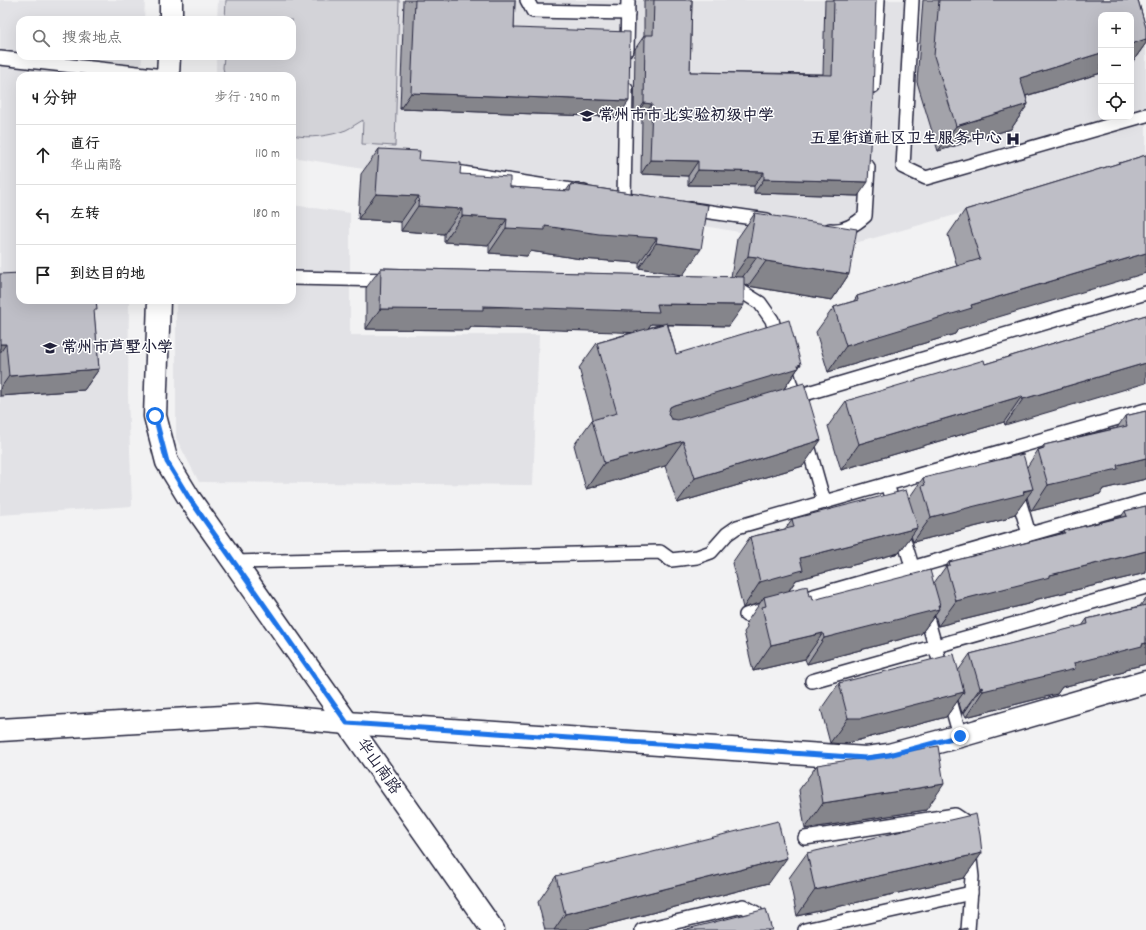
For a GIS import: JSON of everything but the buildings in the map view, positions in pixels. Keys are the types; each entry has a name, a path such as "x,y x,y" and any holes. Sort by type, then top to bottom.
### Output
{"street":[{"path":"170,16 171,0"},
{"path":"168,72 169,60"},
{"name":"华山南路","path":"160,304 155,416 167,462 189,498 493,930"},
{"path":"0,730 258,715 347,723 866,758 889,755 960,736 1146,682"}],"lane":[{"path":"527,0 533,11 628,13"},
{"path":"627,60 628,0"},
{"path":"872,96 878,0"},
{"path":"912,0 903,167 926,178 1146,114"},
{"path":"0,58 16,60"},
{"path":"18,60 128,72"},
{"path":"624,199 627,75"},
{"path":"814,228 837,231 856,224 866,216 869,152"},
{"path":"429,168 592,194"},
{"path":"608,196 639,201"},
{"path":"677,207 776,222"},
{"path":"296,278 404,281"},
{"path":"715,289 738,290 760,303 768,314 772,320 798,412"},
{"path":"779,402 1146,294"},
{"path":"234,562 660,552 671,560 697,557 711,552 727,534 737,527 1146,410"},
{"path":"803,427 824,502"},
{"path":"1005,450 1009,466"},
{"path":"1014,481 1029,534"},
{"path":"888,484 960,736"},
{"path":"746,615 1146,501"},
{"path":"812,682 1146,586"},
{"path":"805,838 955,815 967,823 972,877 968,930"},
{"path":"805,930 971,893"},
{"path":"642,930 743,906 756,913 761,930"}],"shaded area":[{"name":"常州市芦墅小学","path":"0,0 145,0 144,16 16,16 16,60 142,60 141,72 16,72 16,304 129,304 128,395 132,506 0,515"},
{"name":"常州市市北实验初级中学","path":"218,0 1131,0 1146,51 1146,161 835,248 296,158 296,72 216,72 216,60 296,60 296,16 217,16"},
{"path":"226,0 399,0 395,146 362,144 363,120 346,130 333,134 312,137 296,136 296,72 224,72 223,68 224,60 296,60 296,16 225,16"},
{"path":"296,206 350,213 350,335 539,335 533,485 199,482 176,438 176,304 296,304"}],"place":[{"name":"常州市市北实验初级中学","path":"587,116"},
{"name":"五星街道社区卫生服务中心","path":"1013,139"},
{"name":"常州市芦墅小学","path":"50,348"}],"route":[{"path":"155,416 167,462 189,498 347,723 866,758 889,755 960,736"}]}
